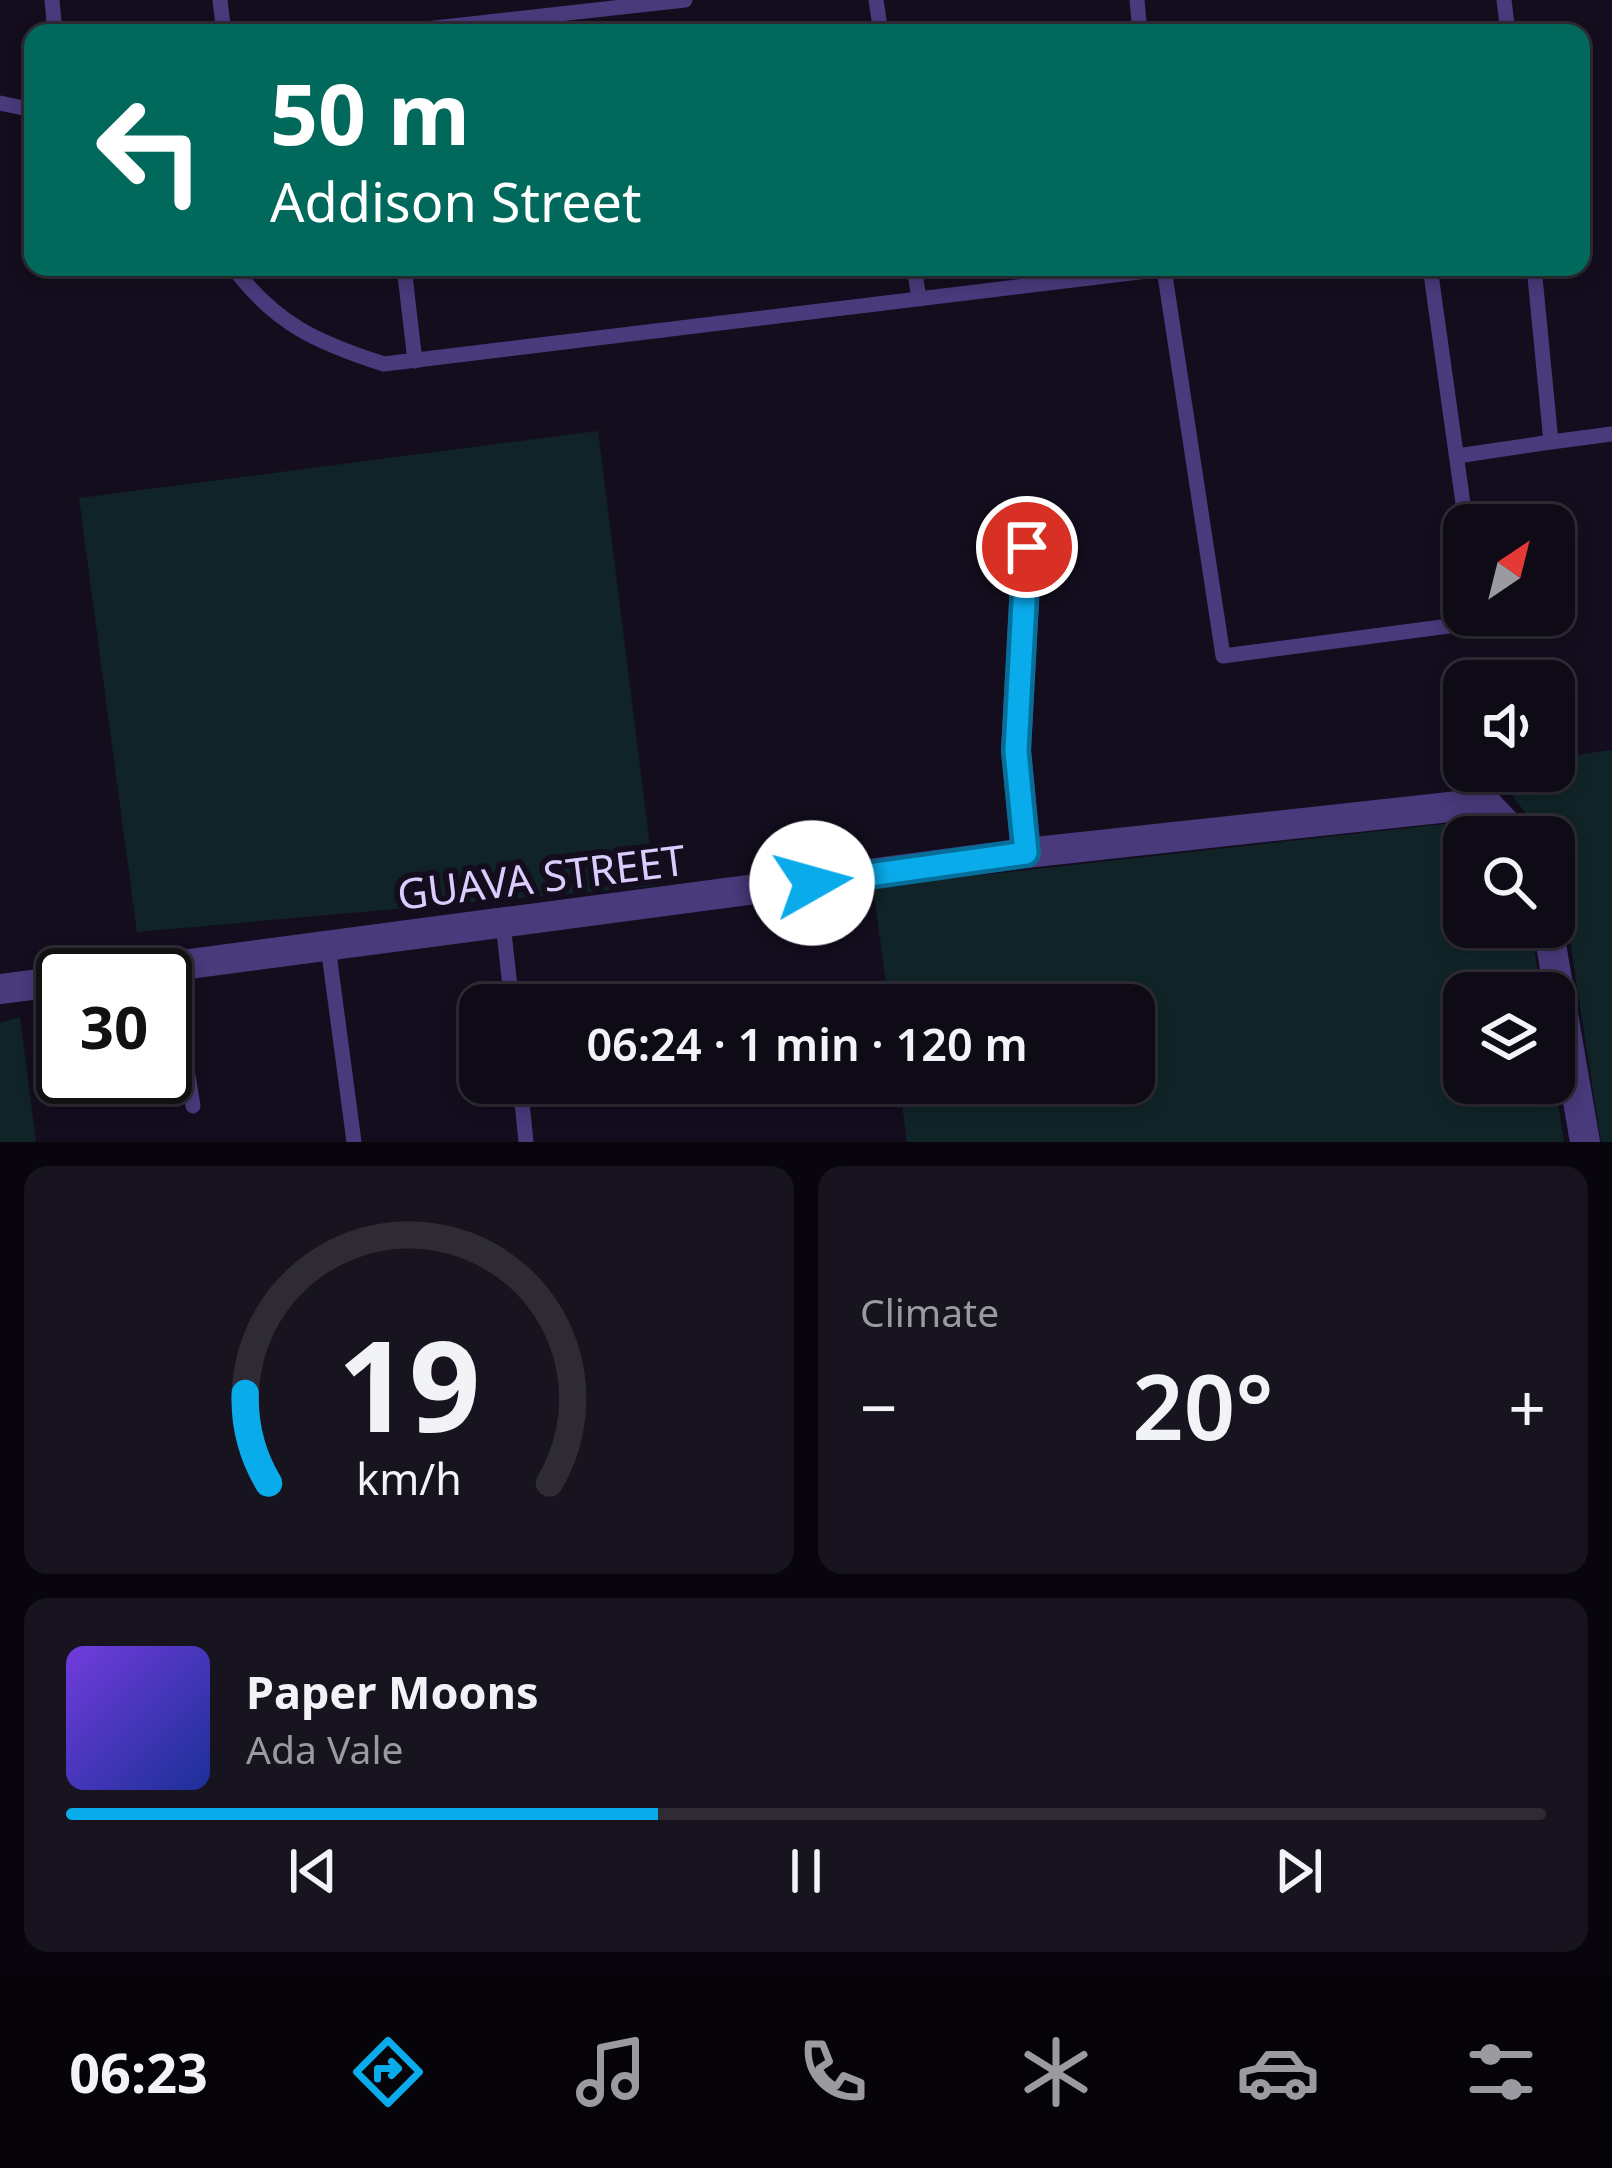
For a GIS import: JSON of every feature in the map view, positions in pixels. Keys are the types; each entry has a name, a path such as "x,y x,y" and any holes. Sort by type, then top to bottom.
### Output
{"street":[{"path":"1026,853 1016,751 1027,547"},
{"name":"GUAVA STREET","path":"192,964 1026,853 1486,802 1499,816"},
{"path":"1552,948 1585,1142"},
{"path":"0,989 36,984"}],"lane":[{"path":"470,24 685,0"},
{"path":"240,276 261,305 323,344 384,364 1105,276"},
{"path":"405,276 415,361"},
{"path":"915,276 919,299"},
{"path":"1171,276 1223,656 1443,627"},
{"path":"1431,276 1463,504"},
{"path":"1535,276 1551,442"},
{"path":"1457,456 1612,434"},
{"path":"503,923 510,984"},
{"path":"328,946 354,1142"},
{"path":"192,1100 193,1106"},
{"path":"522,1104 526,1142"}],"green space":[{"path":"598,431 655,886 137,932 79,498"},
{"path":"1612,750 1612,1142 1601,1142 1571,948 1575,948 1575,816 1528,816 1511,792 1575,792 1575,755"},
{"path":"1443,824 1443,948 1534,948 1538,972 1443,972 1443,1104 1558,1104 1564,1142 907,1142 902,1104 1155,1104 1155,984 886,984 873,887"},
{"path":"20,1017 36,1142 0,1142 0,1023"}],"route":[{"path":"812,883 1026,853 1016,751 1027,547"}]}
